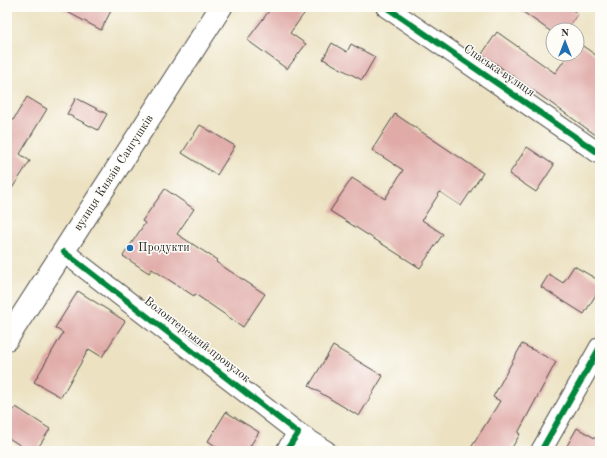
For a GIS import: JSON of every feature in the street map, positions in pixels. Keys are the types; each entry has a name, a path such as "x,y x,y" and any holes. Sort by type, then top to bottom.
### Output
{"main road":[{"name":"вулиця Князів Сангушків","path":"7,339 221,7"}],"street":[{"name":"Спаська вулиця","path":"386,7 600,154"},
{"name":"Волонтерський провулок","path":"64,252 298,433 326,451"},
{"path":"541,451 600,347"},
{"path":"286,451 298,433"}],"building":[{"path":"58,7 113,7 101,30"},
{"path":"272,7 309,7 290,33 306,44 287,69 247,40"},
{"path":"516,7 568,7 578,14 572,22 545,22 545,27"},
{"path":"497,32 555,73 563,62 585,62 585,48 600,58 600,138 482,54"},
{"path":"332,43 347,52 351,44 375,57 362,80 323,59"},
{"path":"27,97 47,109 20,154 30,161 7,196 7,130"},
{"path":"76,98 107,114 98,130 67,114"},
{"path":"395,114 483,173 461,206 440,192 422,220 443,234 420,268 330,211 352,178 385,199 403,170 372,150"},
{"path":"200,125 235,146 217,175 182,153"},
{"path":"527,147 554,165 536,192 509,174"},
{"path":"165,189 194,209 177,234 265,294 243,327 195,294 194,296 152,269 149,273 123,256 145,223 142,221"},
{"path":"574,266 600,281 600,288 584,314 541,287 549,274 563,283"},
{"path":"78,291 125,321 102,357 89,349 61,397 34,382 63,333 55,328"},
{"path":"522,344 556,362 510,451 469,451 500,401 493,397"},
{"path":"333,346 383,376 359,416 309,386"},
{"path":"16,407 50,429 36,451 29,451 7,437 7,421"},
{"path":"226,412 259,432 247,451 223,451 208,441"},
{"path":"577,428 600,441 600,451 564,451"}],"cycle path":[{"path":"386,7 600,154"},
{"path":"64,252 298,433 286,451"},
{"path":"541,451 600,347"}],"place":[{"name":"Продукти","path":"130,248"}]}
